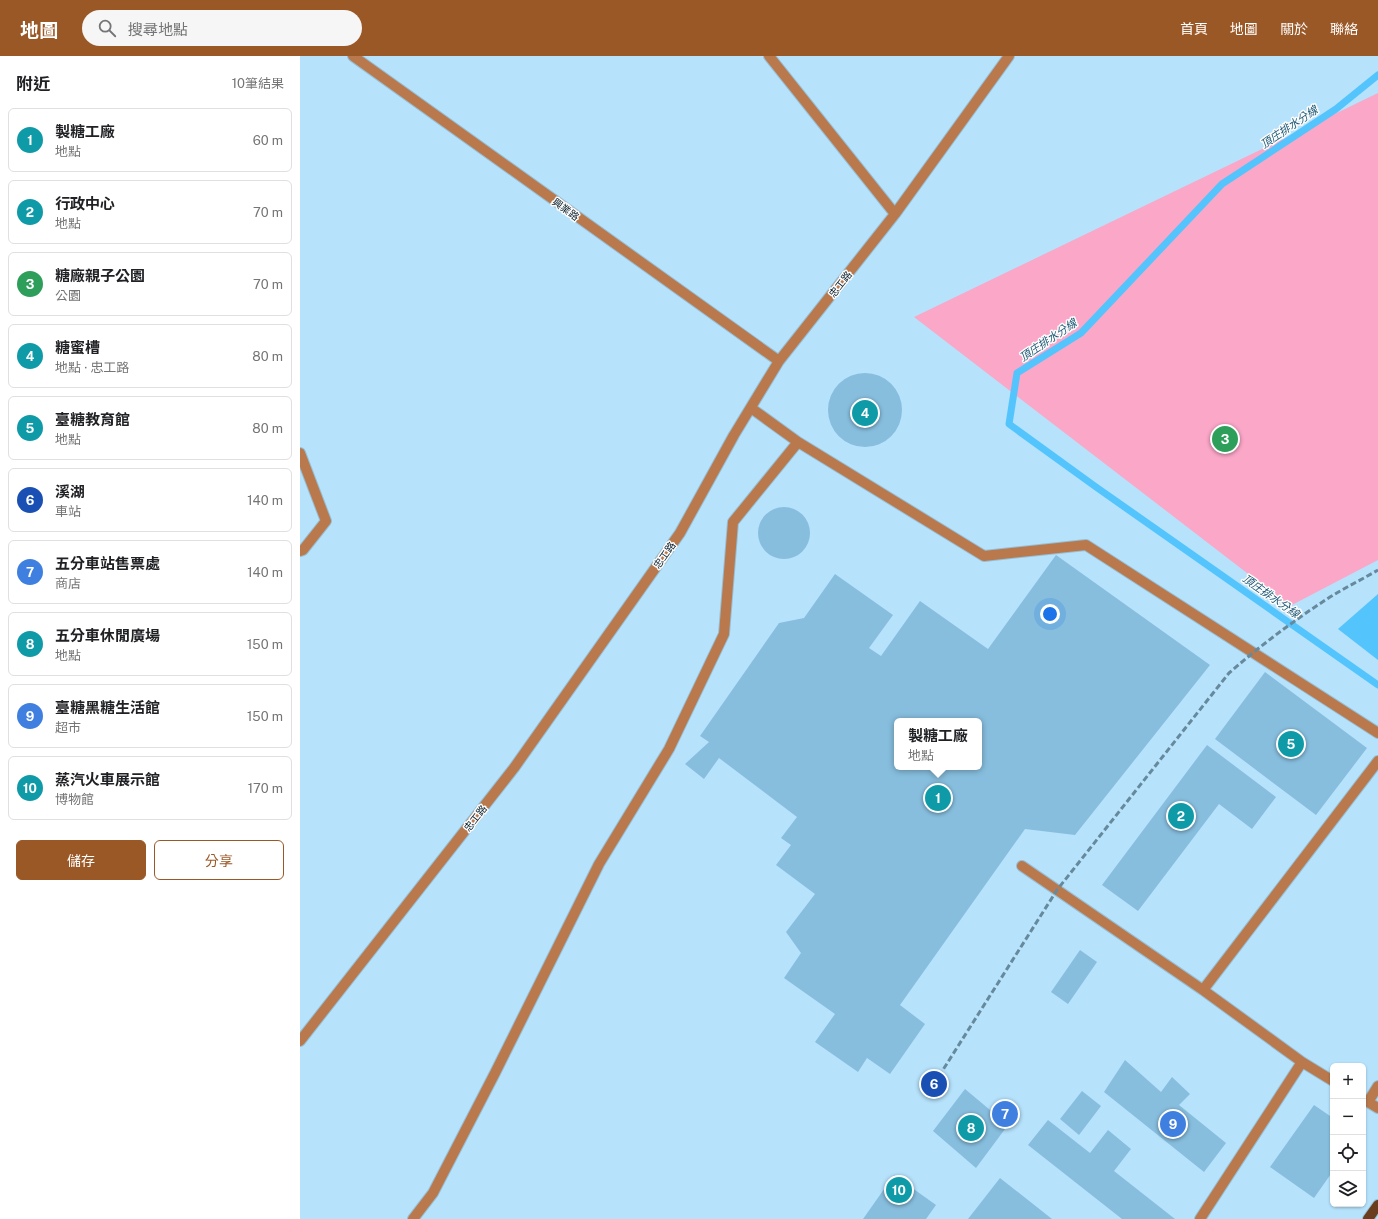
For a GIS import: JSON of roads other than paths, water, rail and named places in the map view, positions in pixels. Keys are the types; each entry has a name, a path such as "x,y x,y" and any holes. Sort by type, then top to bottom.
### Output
{"main road":[{"path":"1368,1219 1378,1205"}],"street":[{"name":"興業路","path":"353,56 779,361"},
{"path":"769,56 895,214"},
{"name":"忠工路","path":"300,1041 518,762 680,533 734,435 779,361 895,214 1009,56"},
{"path":"750,408 798,442 984,556 1086,545 1378,733"},
{"path":"413,1219 437,1186 599,864 669,749 724,634 733,522 798,442"},
{"path":"300,453 326,521 303,550 300,551"},
{"path":"1203,990 1378,761"},
{"path":"1022,866 1203,990 1302,1062 1330,1079"},
{"path":"1200,1219 1302,1062"},
{"path":"1366,1100 1378,1086"},
{"path":"1366,1102 1378,1108"}],"water":[{"path":"1378,594 1378,660 1338,629"}],"waterway":[{"name":"頂庄排水分線","path":"1378,75 1336,109 1222,184 1081,333 1017,373 1009,424 1378,685"}],"railway":[{"path":"934,1084 1057,890 1229,673 1302,616 1333,595 1378,570"}],"place":[{"name":"糖蜜槽","path":"865,413"},
{"name":"糖廠親子公園","path":"1225,439"},
{"name":"臺糖教育館","path":"1291,744"},
{"name":"製糖工廠","path":"938,798"},
{"name":"行政中心","path":"1181,816"},
{"name":"溪湖","path":"934,1084"},
{"name":"五分車站售票處","path":"1005,1114"},
{"name":"臺糖黑糖生活館","path":"1173,1124"},
{"name":"五分車休閒廣場","path":"971,1128"},
{"name":"蒸汽火車展示館","path":"899,1190"}]}
